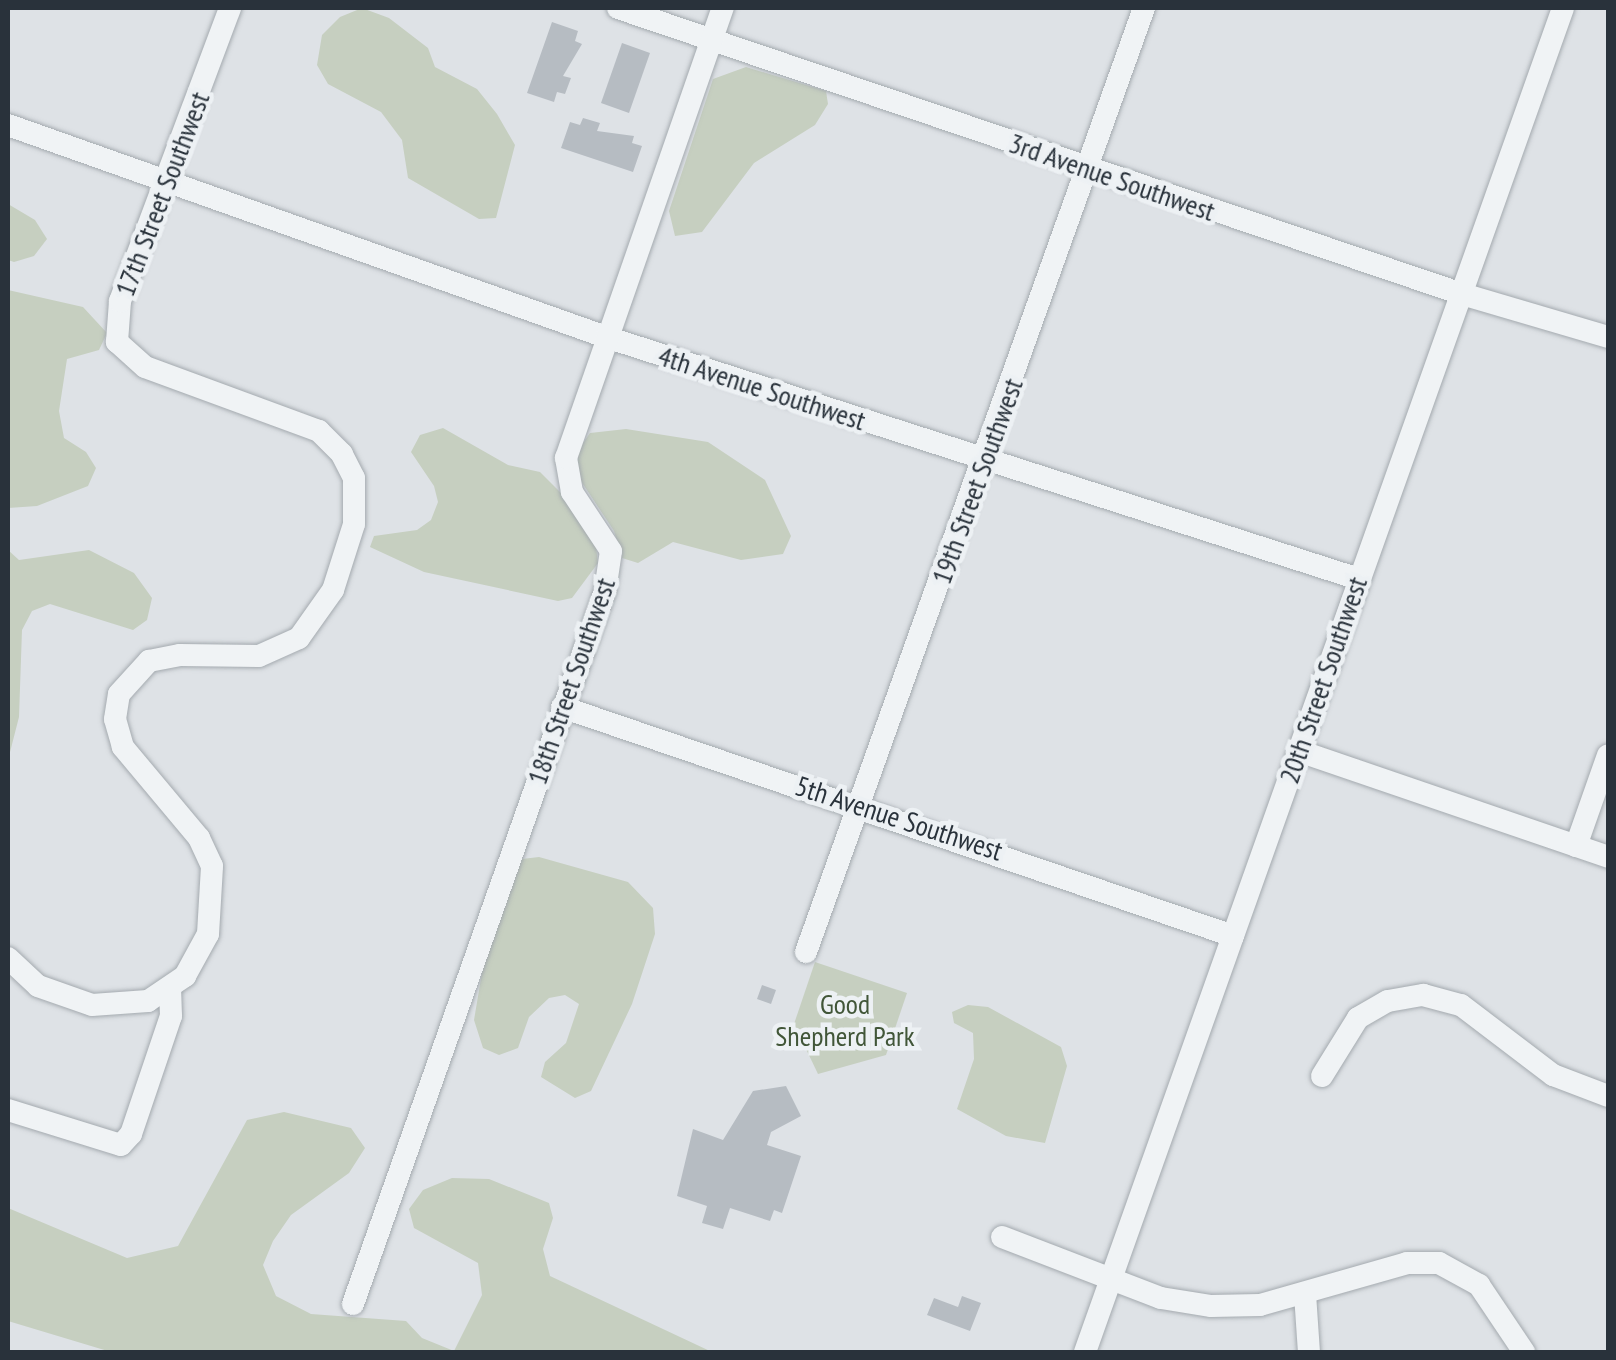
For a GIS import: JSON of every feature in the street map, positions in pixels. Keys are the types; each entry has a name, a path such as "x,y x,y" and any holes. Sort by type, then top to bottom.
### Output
{"street":[{"name":"17th Street Southwest","path":"170,990 202,948 214,878 200,838 123,747 116,719 119,694 149,661 180,655 259,656 299,638 332,590 357,502 342,454 319,431 146,368 117,342 120,302 169,184 230,8"},
{"name":"3rd Avenue Southwest","path":"618,8 1462,294 1608,337"},
{"name":"18th Street Southwest","path":"352,1304 612,563 607,540 566,473 606,337 723,8"},
{"name":"19th Street Southwest","path":"806,952 1144,8"},
{"name":"20th Street Southwest","path":"1086,1352 1563,8"},
{"name":"4th Avenue Southwest","path":"8,122 169,184 606,337 1359,580"},
{"name":"5th Avenue Southwest","path":"562,707 1233,936"},
{"path":"1298,750 1608,857"},
{"path":"1576,846 1608,755"},
{"path":"8,958 38,986 80,1003 135,1004 170,990 171,1016 131,1134 122,1145 8,1110"},
{"path":"1322,1076 1358,1018 1388,1001 1423,996 1467,1008 1561,1080 1608,1096"},
{"path":"1002,1237 1196,1305 1244,1307 1407,1264 1439,1263 1479,1285 1524,1352"},
{"path":"1305,1294 1308,1352"}],"green space":[{"path":"362,8 389,18 428,48 435,67 477,89 497,114 515,145 496,218 479,219 408,178 402,140 381,112 328,84 317,65 322,35 340,17"},
{"path":"746,67 826,91 828,104 815,125 754,163 702,232 675,236 669,211 713,79"},
{"path":"8,204 35,220 47,239 34,256 14,262 8,260"},
{"path":"8,290 83,307 107,333 99,350 67,359 59,411 64,438 86,452 96,468 88,486 37,506 8,508"},
{"path":"443,428 508,465 540,472 578,510 595,539 598,563 572,598 558,601 424,572 370,547 374,536 417,530 431,520 438,502 434,486 411,452 420,435"},
{"path":"626,429 708,442 765,480 791,536 783,554 741,560 673,542 638,563 622,558 614,531 575,472 576,453 590,433"},
{"path":"8,550 19,560 89,550 134,573 152,598 147,620 133,630 50,604 32,611 22,630 19,717 8,760"},
{"path":"539,857 628,882 653,908 655,934 632,1004 591,1091 575,1098 541,1077 545,1062 566,1043 579,1004 565,995 549,998 529,1017 518,1048 499,1055 483,1048 474,1020 485,955 522,859"},
{"name":"Good Shepherd Park","path":"815,962 907,993 886,1055 818,1074 794,1024"},
{"path":"968,1005 988,1007 1061,1047 1067,1066 1045,1143 1006,1136 957,1109 974,1059 973,1033 954,1023 952,1012"},
{"path":"284,1112 351,1128 365,1148 349,1173 291,1215 273,1241 263,1265 276,1296 311,1314 406,1321 422,1338 454,1351 482,1295 478,1263 414,1228 409,1209 423,1190 452,1178 489,1179 549,1203 553,1218 543,1249 550,1276 712,1352 111,1352 8,1321 8,1208 127,1258 178,1246 247,1120"}],"building":[{"path":"552,22 578,31 575,41 582,44 563,76 571,78 565,94 557,92 554,102 527,93"},
{"path":"622,43 650,53 629,113 601,103"},
{"path":"583,118 600,123 597,131 634,136 632,143 642,146 633,172 561,148 570,122 580,125"},
{"path":"762,985 776,990 771,1004 757,999"},
{"path":"786,1086 801,1116 771,1132 767,1145 801,1156 782,1213 774,1210 770,1221 730,1208 723,1229 702,1223 707,1206 677,1196 693,1129 723,1140 753,1091"},
{"path":"962,1296 981,1303 970,1331 927,1315 934,1298 958,1307"}]}
